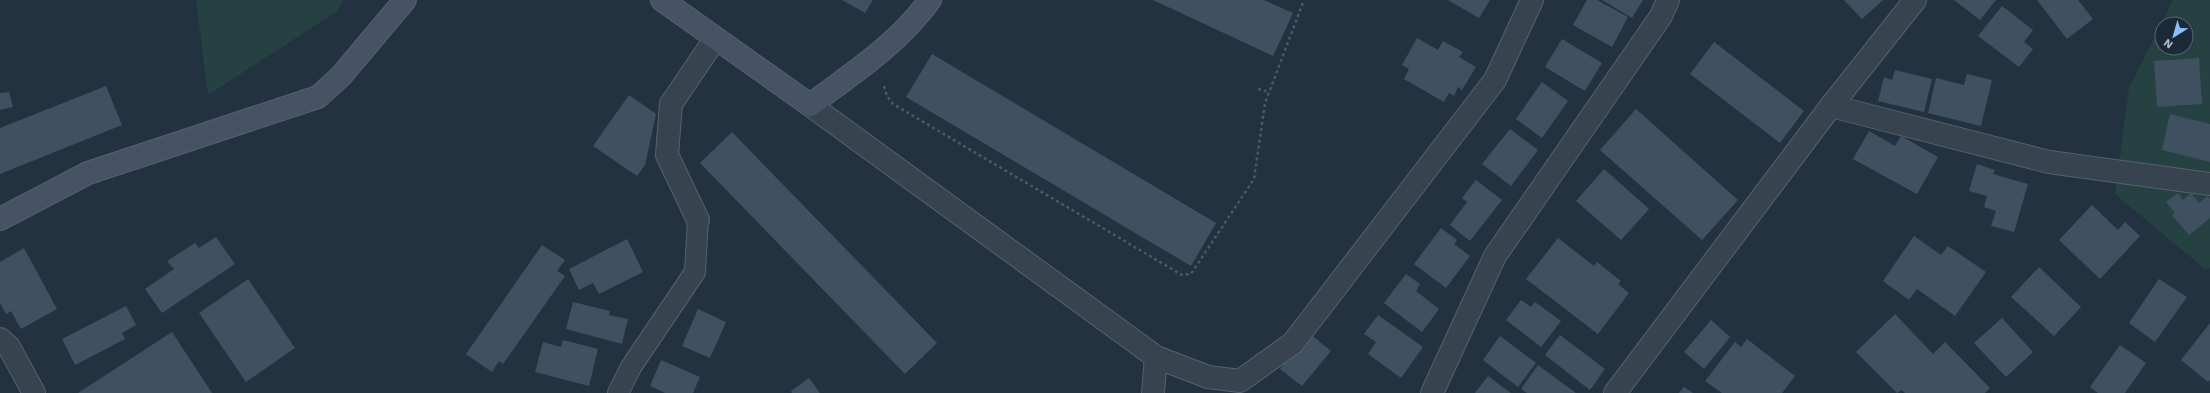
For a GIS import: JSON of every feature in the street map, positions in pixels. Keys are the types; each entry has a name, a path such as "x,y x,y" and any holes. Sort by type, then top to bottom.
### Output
{"street":[{"path":"0,219 88,173 318,97 341,76 405,0"},
{"path":"662,0 810,105 1156,357 1208,377 1240,381 1293,343 1495,80 1532,0"},
{"path":"810,105 880,54 919,15 930,0"},
{"path":"1432,393 1495,256 1661,16 1668,0"},
{"path":"1615,393 1831,106 1915,0"},
{"path":"698,220 667,155 671,104 715,39"},
{"path":"1831,106 2049,162 2210,184"},
{"path":"0,339 9,347 34,393"},
{"path":"1153,393 1156,357"}],"lane":[{"path":"618,393 631,367 695,272 698,220"}],"path":[{"path":"882,82 887,96 893,104 1182,275 1191,274 1254,179 1265,103 1304,0"},
{"path":"1258,89 1269,92"}],"green space":[{"path":"196,0 344,0 336,12 208,95"},
{"path":"2173,0 2210,0 2210,268 2205,269 2115,194 2129,88 2154,38 2154,56 2194,56 2194,16 2165,16"}],"building":[{"path":"842,0 873,0 865,13"},
{"path":"1153,0 1264,0 1293,13 1273,56"},
{"path":"1448,0 1490,0 1479,18"},
{"path":"1587,0 1597,0 1628,17 1612,47 1573,25"},
{"path":"1602,0 1643,0 1632,18"},
{"path":"1844,0 1883,0 1862,19"},
{"path":"1954,0 1996,0 1980,20"},
{"path":"2037,0 2078,0 2093,19 2067,39"},
{"path":"2002,6 2033,30 2024,42 2033,49 2019,67 1978,36"},
{"path":"1417,38 1438,50 1443,41 1463,52 1459,57 1476,67 1462,90 1458,87 1454,96 1449,93 1444,102 1404,79 1409,69 1402,65"},
{"path":"1562,39 1602,63 1585,91 1545,67"},
{"path":"1714,42 1804,111 1780,143 1690,74"},
{"path":"932,54 1216,223 1191,266 906,97"},
{"path":"2199,58 2202,104 2157,107 2154,61"},
{"path":"1895,70 1932,79 1924,112 1878,101 1884,77 1892,80"},
{"path":"1967,74 1992,80 1981,126 1928,113 1936,78 1964,85"},
{"path":"1542,82 1568,101 1542,138 1516,119"},
{"path":"106,86 122,125 0,174 0,128"},
{"path":"9,92 13,107 0,110 0,93"},
{"path":"629,95 656,114 645,165 637,176 593,146"},
{"path":"1636,109 1738,200 1702,240 1600,150"},
{"path":"2170,114 2210,124 2210,162 2162,150"},
{"path":"1510,129 1538,150 1511,186 1482,164"},
{"path":"1869,131 1895,146 1901,136 1938,157 1917,194 1853,159"},
{"path":"732,132 937,343 905,374 700,163"},
{"path":"1977,164 1995,170 1993,174 2028,184 2014,232 1991,226 1996,211 1984,207 1987,196 1969,191"},
{"path":"1604,169 1649,209 1621,240 1576,201"},
{"path":"1476,180 1502,200 1470,241 1450,225 1467,202 1462,198"},
{"path":"2178,193 2183,200 2191,193 2199,203 2208,196 2210,199 2210,218 2189,235 2172,215 2175,213 2166,202"},
{"path":"2092,205 2118,230 2125,222 2140,236 2100,279 2059,240"},
{"path":"1441,228 1457,240 1454,244 1470,256 1446,288 1414,264"},
{"path":"1914,236 1941,255 1948,246 1986,272 1955,316 1917,289 1909,300 1883,281"},
{"path":"216,237 235,264 162,313 145,289 174,269 167,261 195,243 199,248"},
{"path":"1558,238 1594,266 1597,262 1621,281 1618,284 1629,293 1598,334 1526,279"},
{"path":"627,239 643,272 599,294 593,283 579,290 569,269"},
{"path":"542,245 565,260 557,271 565,276 503,364 499,361 492,372 466,354"},
{"path":"24,248 57,309 21,329 11,311 6,314 0,303 0,262"},
{"path":"2039,267 2081,307 2054,336 2011,297"},
{"path":"1406,274 1420,284 1416,291 1439,309 1422,332 1384,303"},
{"path":"248,279 295,348 246,382 199,313"},
{"path":"2159,279 2187,297 2155,342 2129,323"},
{"path":"1521,300 1531,307 1535,302 1561,321 1541,347 1506,320"},
{"path":"573,302 610,311 609,315 628,319 622,344 566,329"},
{"path":"126,306 136,325 122,333 125,339 75,365 62,339"},
{"path":"698,309 726,322 710,358 682,346"},
{"path":"1895,314 1933,354 1945,342 1990,388 1985,393 1905,393 1902,390 1897,393 1856,352"},
{"path":"1378,315 1423,347 1401,378 1368,354 1376,342 1364,334"},
{"path":"2002,318 2033,352 2006,377 1974,343"},
{"path":"1711,320 1730,337 1704,369 1684,352"},
{"path":"2210,323 2210,380 2208,382 2181,360"},
{"path":"172,332 212,393 78,393"},
{"path":"1309,333 1331,351 1302,386 1280,369"},
{"path":"1560,335 1605,369 1590,390 1545,355"},
{"path":"1500,336 1536,363 1518,387 1483,360"},
{"path":"1747,339 1795,376 1782,393 1722,393 1705,381 1735,342 1741,347"},
{"path":"563,340 598,349 589,386 535,372 543,342 561,347"},
{"path":"2120,345 2146,363 2125,393 2098,393 2090,387"},
{"path":"661,360 700,377 693,393 665,393 650,386"},
{"path":"1538,365 1576,393 1527,393 1521,389"},
{"path":"1488,376 1511,393 1475,393"},
{"path":"809,378 820,393 792,393 791,391"},
{"path":"1684,387 1693,393 1679,393"}]}
